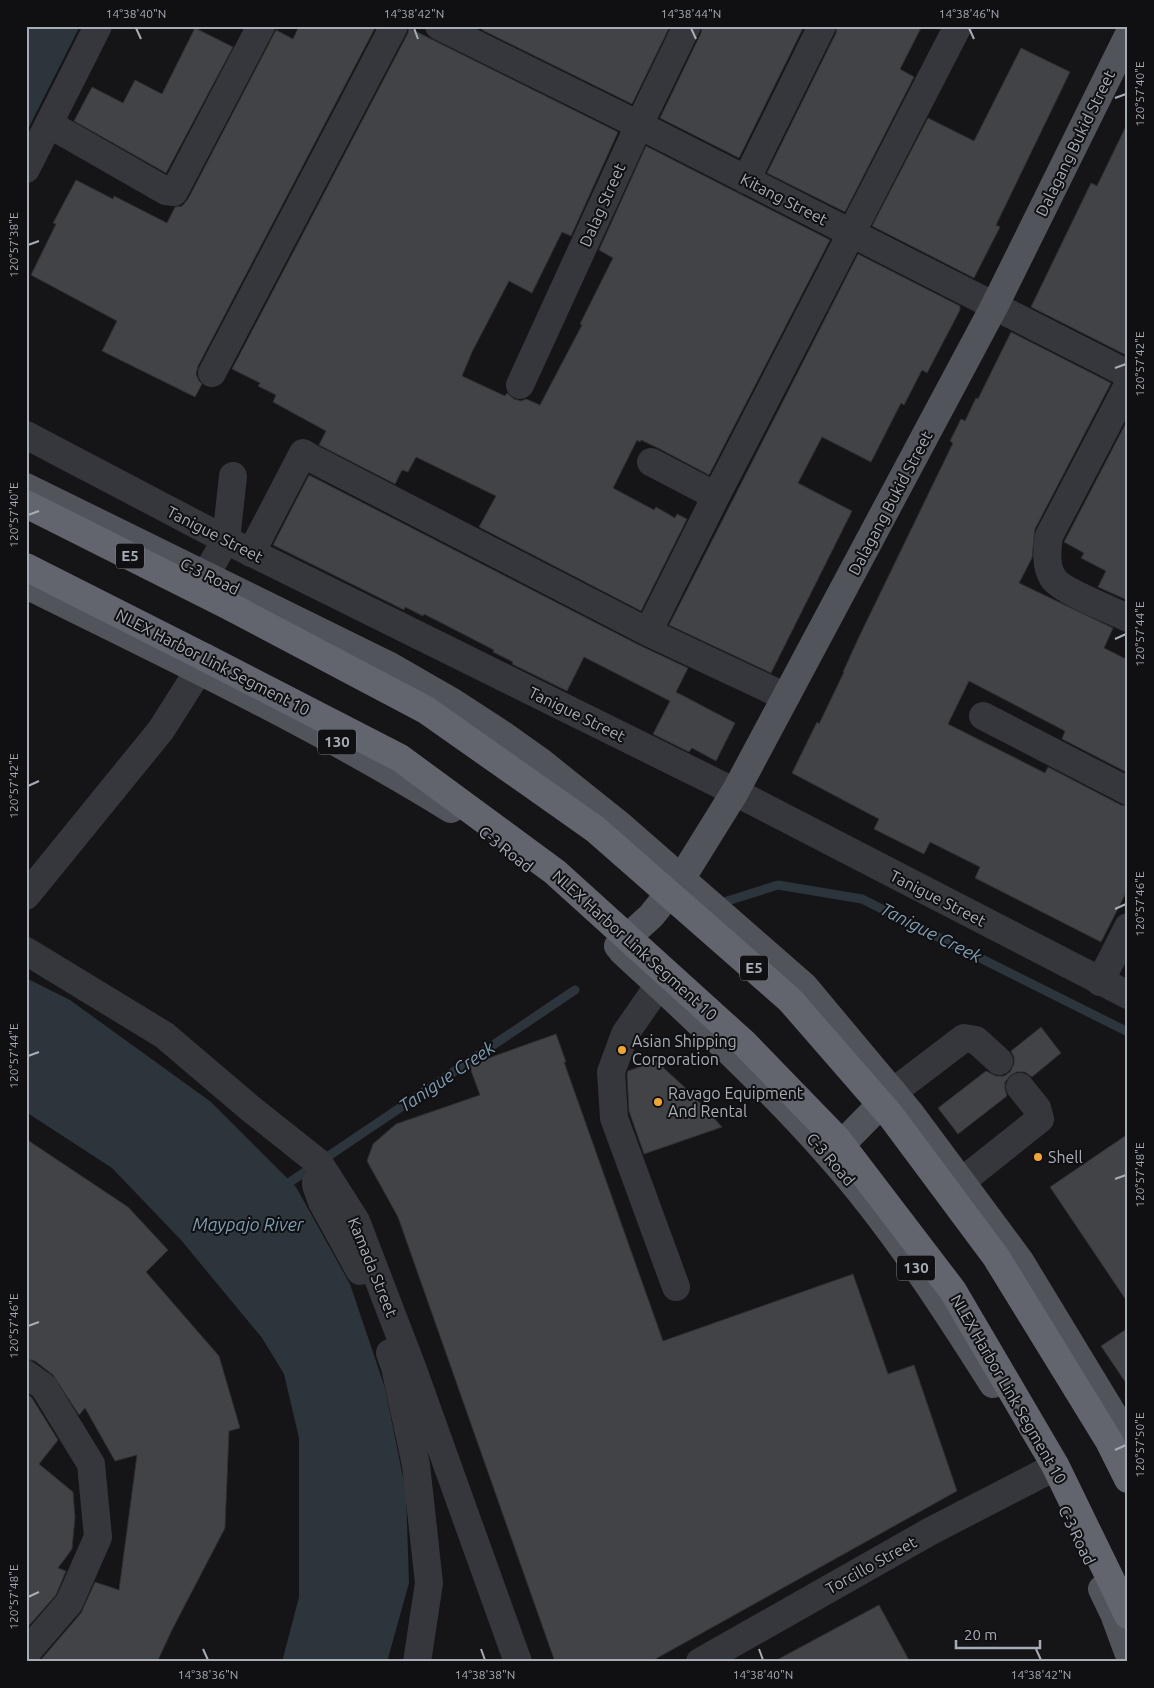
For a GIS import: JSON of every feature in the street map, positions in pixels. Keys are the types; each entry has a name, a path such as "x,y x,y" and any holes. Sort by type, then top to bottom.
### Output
{"highway":[{"name":"E5","path":"26,504 233,608 426,710 595,829 677,900 790,1000 892,1116 996,1257 1109,1441 1128,1479"},
{"name":"NLEX Harbor Link Segment 10","path":"26,567 400,758 555,872 745,1044 837,1139 953,1290 1056,1465 1128,1615"}],"main road":[{"name":"Dalagang Bukid Street","path":"618,946 651,916 681,879 736,792 995,305 1128,36"},
{"name":"C-3 Road","path":"26,487 388,664 504,735 621,826 804,986 893,1092 1020,1261 1128,1439"},
{"name":"C-3 Road","path":"26,585 199,670 364,757 465,817 508,848 556,888 740,1061 830,1156 879,1217 937,1296 998,1391 1045,1472 1114,1614 1128,1652"},
{"path":"830,1156 893,1092"}],"street":[{"path":"26,169 98,26"},
{"path":"49,124 166,191 174,192 261,26"},
{"path":"212,373 394,26"},
{"name":"Kitang Street","path":"438,26 995,305 1128,374"},
{"name":"Dalag Street","path":"520,384 638,125 687,26"},
{"path":"746,180 822,26"},
{"path":"648,632 958,26"},
{"path":"1128,385 1049,536 1047,547 1048,565 1051,576 1055,581 1065,588 1128,618"},
{"name":"Tanigue Street","path":"26,435 251,553 736,792 1128,995"},
{"path":"251,553 303,453 648,632 786,697"},
{"path":"651,462 716,496"},
{"path":"206,574 226,540 233,476"},
{"path":"26,896 161,730 199,670"},
{"path":"983,716 1128,791"},
{"path":"1100,982 1128,927"},
{"name":"Kamada Street","path":"26,951 164,1035 319,1164 356,1221 412,1367 518,1662"},
{"path":"659,985 625,1034 611,1072 614,1118 676,1287"},
{"path":"893,1092 964,1038 976,1040 999,1061"},
{"path":"962,1182 1040,1119 1037,1108 1020,1087"},
{"path":"319,1164 316,1185 322,1202 365,1280 395,1367 416,1465 429,1583 417,1662"},
{"path":"26,1374 44,1387 91,1464 98,1537 69,1602 26,1653"},
{"name":"Torcillo Street","path":"700,1662 929,1532 1045,1472"}],"water":[{"path":"26,26 80,26 26,133"},
{"name":"Maypajo River","path":"26,978 70,1000 211,1102 296,1187 350,1284 385,1388 406,1492 409,1583 387,1662 282,1662 299,1597 299,1438 284,1374 262,1338 181,1240 112,1168 26,1112"}],"building":[{"path":"299,26 376,26 198,366 196,374 202,384 195,397 102,351 117,321 31,275 56,224 53,223 76,180 113,199 114,196 167,223 175,207 182,206 188,199 276,30 293,39"},
{"path":"483,26 670,26 632,104 482,30"},
{"path":"702,26 804,26 739,158 660,118 701,33"},
{"path":"837,26 922,26 900,69 914,77 845,212 767,173 836,33"},
{"path":"195,28 233,47 166,173 74,121 92,87 123,103 135,80 162,94"},
{"path":"409,28 618,132 571,236 562,232 532,293 509,281 472,352 462,376 505,396 507,393 514,399 521,401 526,399 540,405 582,325 580,324 613,258 599,250 646,146 830,240 709,475 658,448 637,440 613,488 654,510 656,507 675,518 677,514 687,519 641,611 479,527 496,496 416,457 408,472 402,470 395,484 319,445 326,431 273,402 276,395 258,386 260,383 232,369"},
{"path":"1021,48 1070,72 996,225 1000,227 974,278 872,226 928,118 974,141"},
{"path":"1128,122 1128,356 1031,307 1091,183 1097,186"},
{"path":"858,254 960,306 960,310 927,373 922,370 904,405 901,403 871,462 822,437 798,483 852,511 771,673 669,625"},
{"path":"1011,332 1111,383 1035,529 1032,558 1019,583 1113,628 1104,648 1128,660 1128,773 1062,739 1065,731 969,681 948,724 1045,773 1048,767 1121,805 1128,806 1128,889 1101,942 975,878 980,867 930,842 924,854 874,829 879,819 792,773 817,722 819,724 953,443 950,441 961,419 965,421 976,398 978,399"},
{"path":"1128,419 1127,600 1098,587 1106,571 1081,558 1084,553 1064,542"},
{"path":"309,475 641,646 688,668 676,692 735,723 716,761 692,748 689,752 653,734 670,701 584,657 567,691 512,664 513,662 493,652 494,650 424,614 423,616 405,607 404,610 273,545"},
{"path":"1041,1027 1061,1053 1032,1077 1025,1072 1017,1072 1011,1075 1005,1082 1007,1096 958,1134 938,1108 986,1071 996,1076 1004,1076 1010,1072 1014,1064 1014,1057 1011,1051"},
{"path":"556,1034 566,1062 564,1062 663,1341 853,1274 888,1374 914,1365 957,1491 650,1662 555,1662 398,1217 367,1161 373,1144 396,1124 480,1095 469,1065"},
{"path":"656,1061 691,1093 722,1127 644,1154 629,1111 627,1074 628,1071"},
{"path":"1128,1134 1128,1303 1050,1187"},
{"path":"26,1139 128,1207 168,1250 146,1272 219,1356 240,1428 229,1431 225,1528 157,1662 39,1662 81,1613 95,1582 119,1590 137,1455 115,1461 85,1408 79,1415 53,1375 35,1361 26,1359"},
{"path":"1128,1328 1128,1386 1101,1346"},
{"path":"26,1393 32,1398 58,1440 39,1464 73,1492 75,1517 72,1549 58,1568 66,1571 56,1595 26,1629"},
{"path":"879,1605 910,1662 773,1662"}],"waterway":[{"name":"Tanigue Creek","path":"724,902 778,885 862,899 1128,1032"},
{"name":"Tanigue Creek","path":"281,1188 575,990"}],"place":[{"name":"Asian Shipping Corporation","path":"622,1050"},
{"name":"Ravago Equipment And Rental","path":"658,1102"},
{"name":"Shell","path":"1038,1157"}]}
